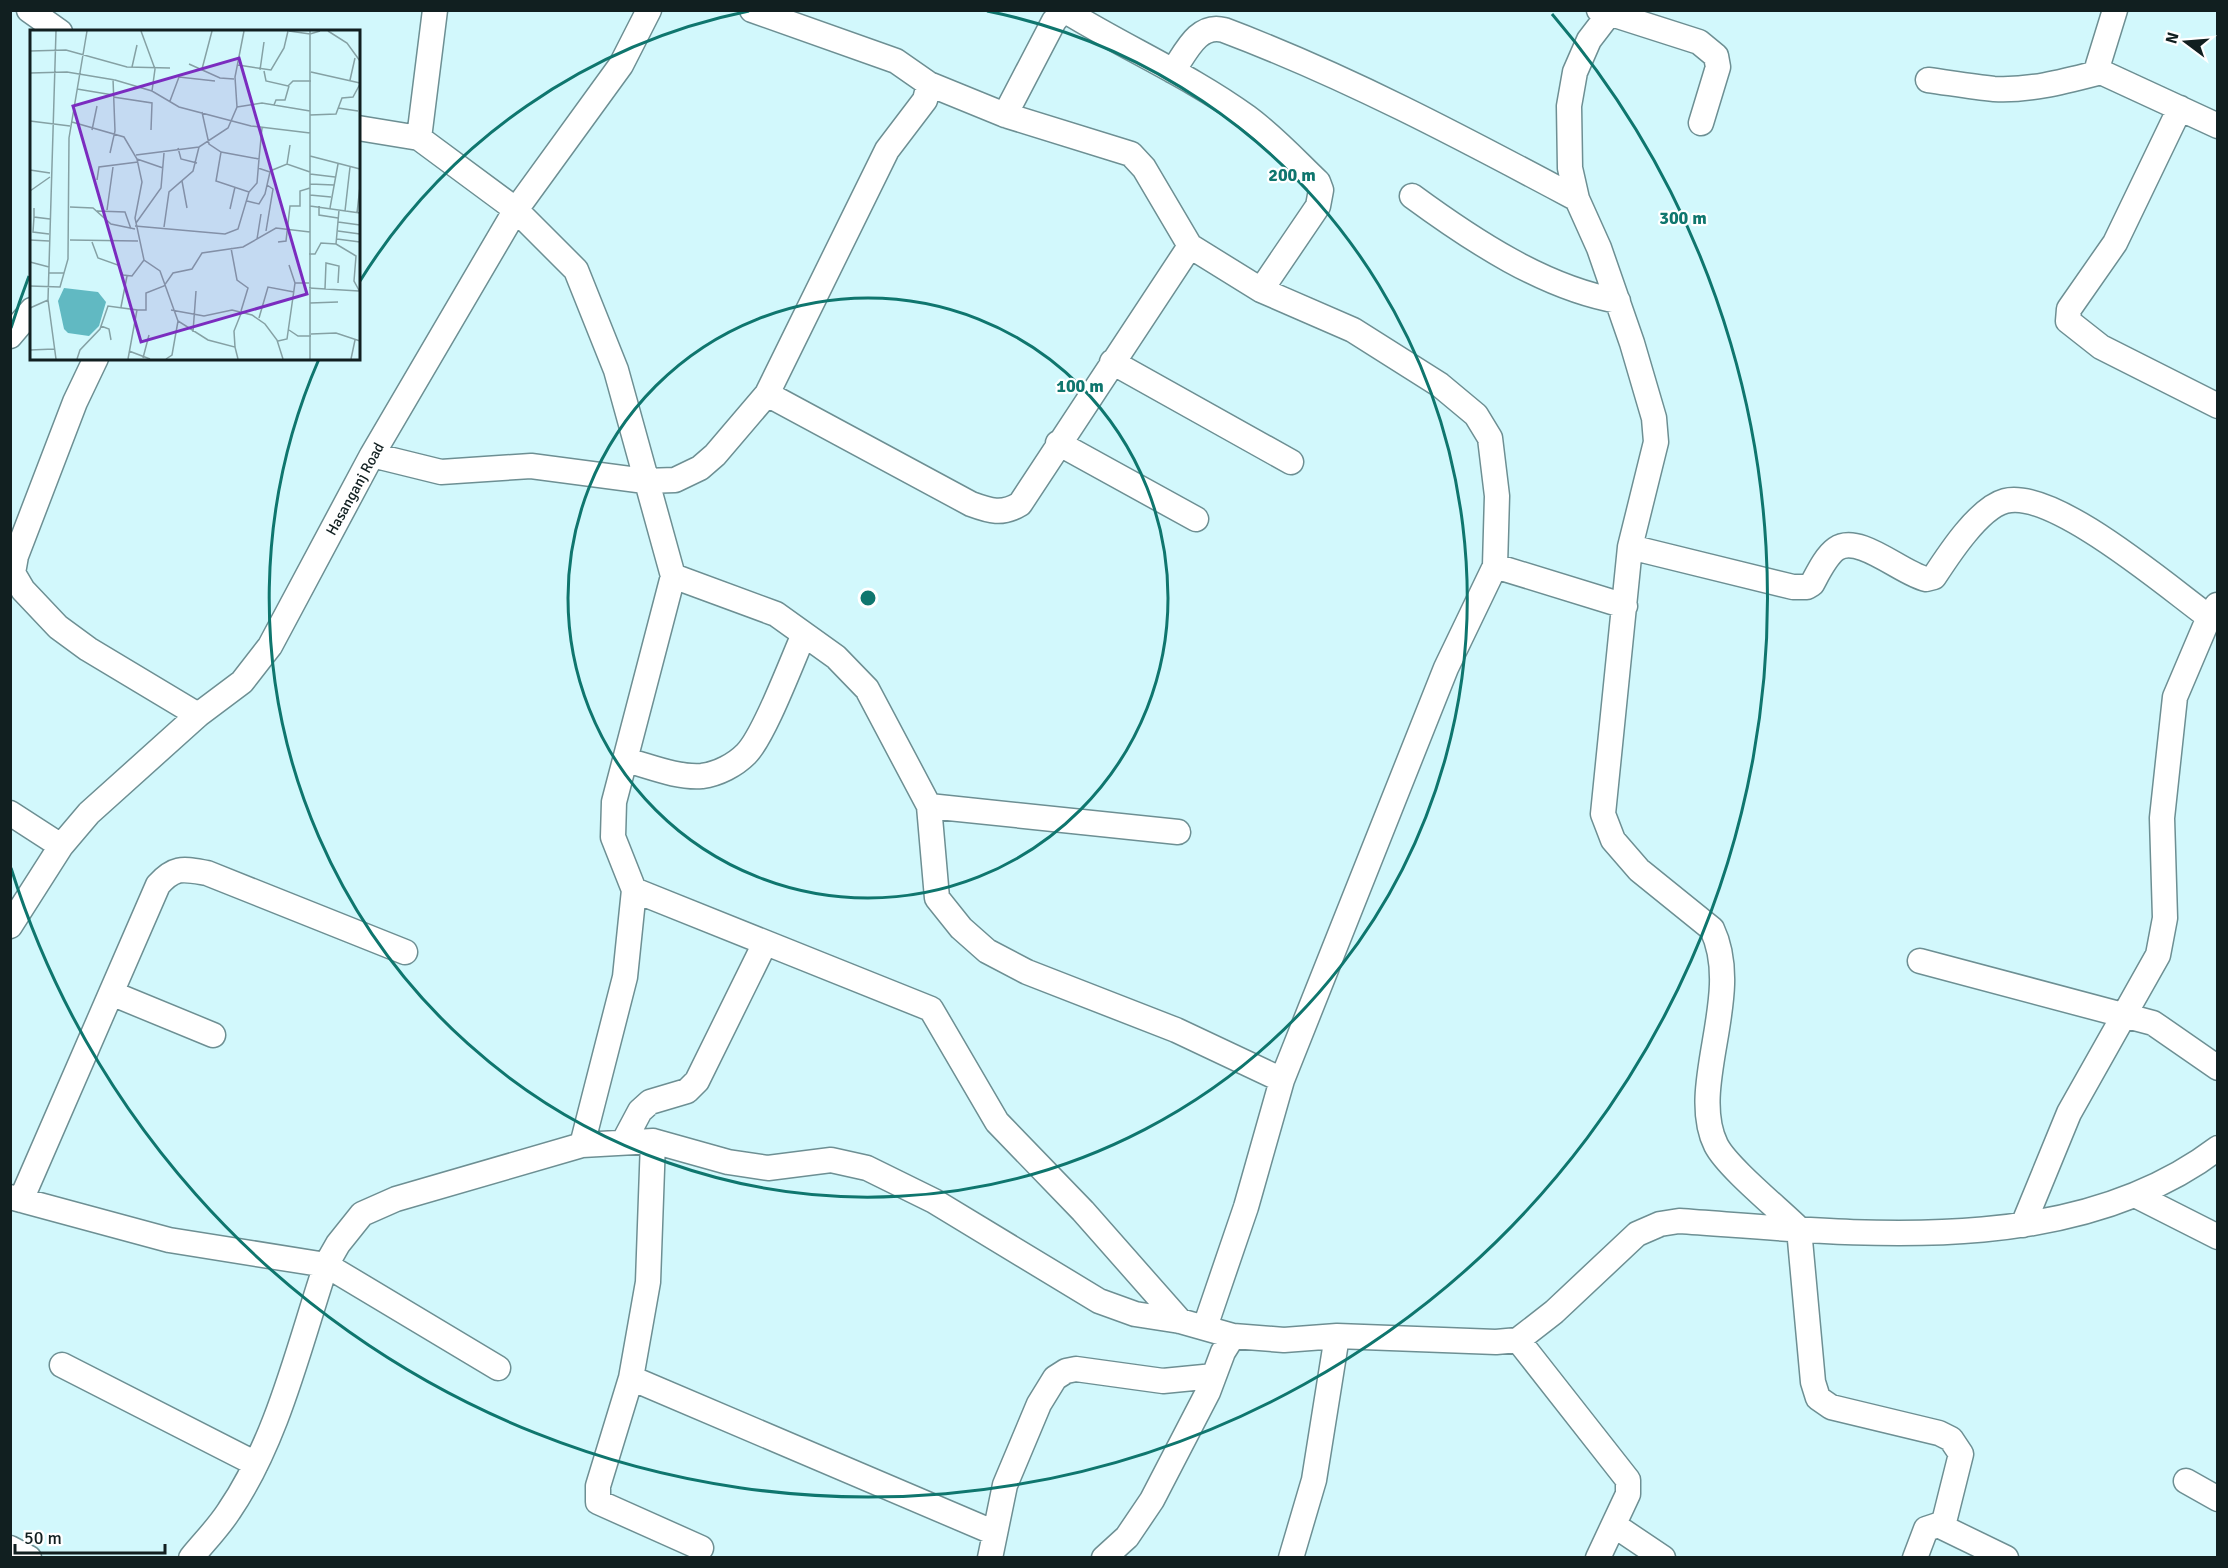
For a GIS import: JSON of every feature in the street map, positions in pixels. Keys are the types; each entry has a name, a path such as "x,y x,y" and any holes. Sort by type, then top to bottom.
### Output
{"street":[{"path":"29,10 60,23"},
{"path":"420,138 435,10"},
{"name":"Hasanganj Road","path":"10,926 61,846 89,813 198,715 242,682 270,646 372,455 515,211 621,64 649,10"},
{"path":"752,10 886,58 914,71 930,84 1005,115 1131,154 1144,168 1190,246 1261,290 1353,330 1440,385 1476,416 1490,438 1497,496 1495,566 1446,668 1282,1080 1246,1207 1205,1327"},
{"path":"2101,72 2098,65 2115,10"},
{"path":"1005,115 1060,12 1070,13 1123,46 1173,70 1246,117 1318,182 1321,190 1318,206 1261,290"},
{"path":"1701,123 1718,67 1716,56 1699,42 1607,12 1589,40 1571,87 1568,149 1576,199 1618,301 1654,418 1656,442 1630,547 1603,814 1613,840 1639,870 1712,929 1715,936 1722,960 1719,1018 1707,1097 1716,1145 1728,1161 1799,1229 1813,1383 1818,1398 1831,1407 1939,1433 1958,1446 1961,1454 1942,1526"},
{"path":"1173,70 1200,33 1214,27 1224,30 1303,60 1357,85 1576,199"},
{"path":"1928,80 1995,89 2022,88 2057,83 2101,72 2217,126"},
{"path":"372,455 441,472 531,466 645,481 675,480 700,468 767,394 877,169 887,150 925,99 930,84"},
{"path":"2180,108 2115,243 2069,309 2068,321 2101,347 2217,406"},
{"path":"360,128 420,138 515,211 576,270 616,370 673,576 615,802 613,837 634,890 625,977 582,1145"},
{"path":"1412,196 1470,239 1490,250 1575,291 1618,301"},
{"path":"767,394 971,504 991,511 1007,512 1020,504 1058,443 1190,246"},
{"path":"10,336 30,312"},
{"path":"95,360 63,431 16,556 13,573 23,590 58,627 88,648 198,715"},
{"path":"1112,362 1291,462"},
{"path":"1058,443 1197,519"},
{"path":"1630,547 1794,586 1807,586 1812,584 1834,550 1843,546 1855,546 1926,579 1934,577 1967,529 2003,501 2022,499 2078,521 2215,610 2175,697 2162,818 2165,918 2158,955 2127,1014 2069,1113 2023,1225"},
{"path":"1495,566 1625,606"},
{"path":"673,576 776,614 836,657 867,689 928,806 938,898 961,928 987,951 1027,972 1176,1029 1282,1080"},
{"path":"626,760 688,776 703,776 732,766 748,753 804,634"},
{"path":"928,806 1178,832"},
{"path":"10,813 61,846"},
{"path":"405,952 207,873 182,869 168,874 158,885 16,1199 169,1240 326,1265 498,1368"},
{"path":"634,890 931,1009 997,1122 1083,1211 1180,1321"},
{"path":"624,1141 640,1111 650,1102 687,1091 697,1082 765,943"},
{"path":"1920,961 2127,1014 2153,1023 2217,1068"},
{"path":"111,993 213,1035"},
{"path":"653,1141 648,1282 631,1378 598,1486 598,1502 701,1548"},
{"path":"191,1557 229,1511 256,1464 271,1430 326,1265 338,1244 362,1214 396,1199 582,1145 653,1141 728,1162 768,1168 831,1160 867,1168 934,1201 1099,1301 1135,1314 1180,1321 1233,1336 1284,1340 1337,1336 1496,1342 1518,1340 1554,1312 1637,1234 1660,1224 1679,1221 1894,1234 2023,1225 2082,1214 2135,1195 2217,1148"},
{"path":"2135,1195 2217,1237"},
{"path":"1104,1557 1127,1537 1152,1500 1214,1376 1223,1352 1233,1336"},
{"path":"1291,1557 1314,1480 1337,1336"},
{"path":"1518,1340 1628,1480 1628,1494 1598,1557"},
{"path":"62,1365 256,1464"},
{"path":"990,1557 1005,1485 1039,1404 1055,1378 1066,1371 1076,1369 1163,1381 1214,1376"},
{"path":"631,1378 995,1533"},
{"path":"2186,1481 2217,1499"},
{"path":"1614,1525 1663,1557"},
{"path":"1915,1557 1926,1529 1932,1526 1942,1526 2006,1557"},
{"path":"10,1548 29,1557"}]}
